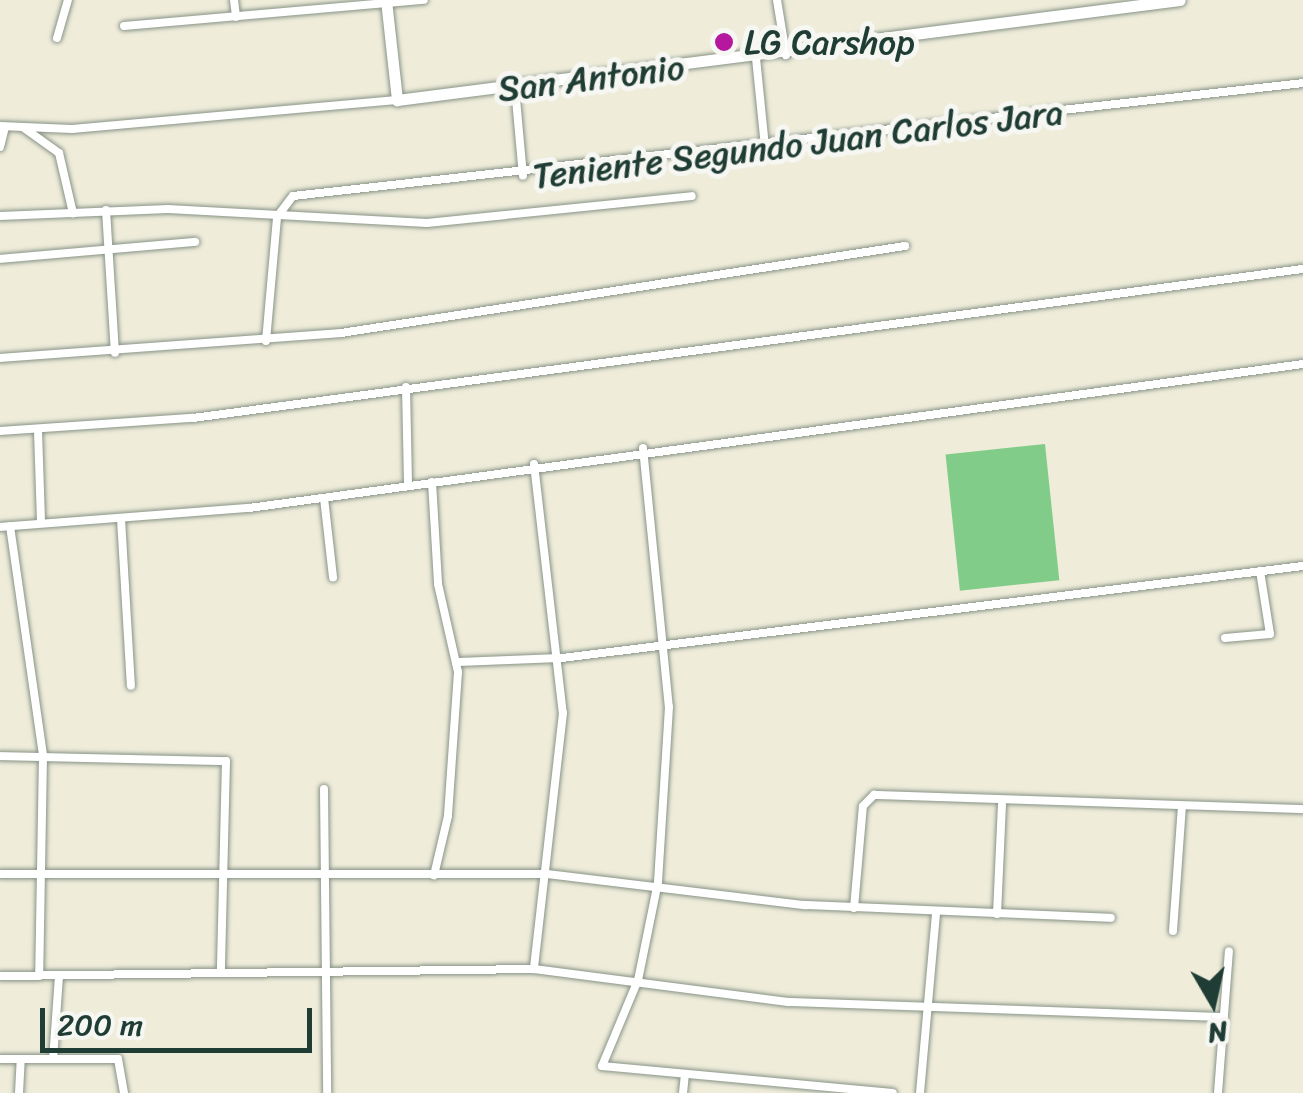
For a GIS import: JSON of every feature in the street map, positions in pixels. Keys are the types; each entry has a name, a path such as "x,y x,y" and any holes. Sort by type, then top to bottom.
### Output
{"street":[{"path":"57,38 68,0"},
{"path":"234,0 236,17"},
{"path":"124,26 424,0"},
{"path":"777,0 786,55"},
{"name":"San Antonio","path":"3,127 515,88 1180,0"},
{"path":"386,2 396,100"},
{"path":"756,58 766,147"},
{"name":"Teniente Segundo Juan Carlos Jara","path":"278,217 293,196 523,176 1303,82"},
{"path":"515,88 523,176"},
{"path":"0,148 3,127"},
{"path":"24,128 59,153 74,213"},
{"path":"0,216 106,210 426,222 692,196"},
{"path":"106,210 115,352"},
{"path":"266,341 278,217"},
{"path":"0,260 110,253 195,242"},
{"path":"0,358 266,341 905,246"},
{"path":"0,432 38,431 406,388 1303,269"},
{"path":"39,976 43,756 5,526 120,519 324,498 643,448 1303,364"},
{"path":"406,388 408,486"},
{"path":"38,431 41,523"},
{"path":"643,448 664,642 658,882 638,980 602,1066 766,1089 892,1093"},
{"path":"534,464 562,658 548,874 534,969"},
{"path":"432,482 438,584 456,662 454,768 434,875"},
{"path":"324,498 334,577"},
{"path":"120,519 131,686"},
{"path":"456,662 562,658 664,642 1303,566"},
{"path":"1225,638 1270,634 1260,571"},
{"path":"0,756 226,761 221,972"},
{"path":"324,789 331,974 327,1093"},
{"path":"854,908 866,800 1303,809"},
{"path":"997,914 1002,804"},
{"path":"1172,931 1182,806"},
{"path":"0,874 548,874 658,882 854,908 1111,918"},
{"path":"920,1093 936,912"},
{"path":"1218,1093 1229,951"},
{"path":"0,976 534,969 788,1002 1224,1017"},
{"path":"53,1059 59,976"},
{"path":"0,1059 118,1059 124,1093"},
{"path":"19,1093 21,1059"},
{"path":"683,1093 685,1075"}],"green space":[{"path":"1045,444 1059,580 960,591 946,454"}],"place":[{"name":"LG Carshop","path":"724,42"}]}
